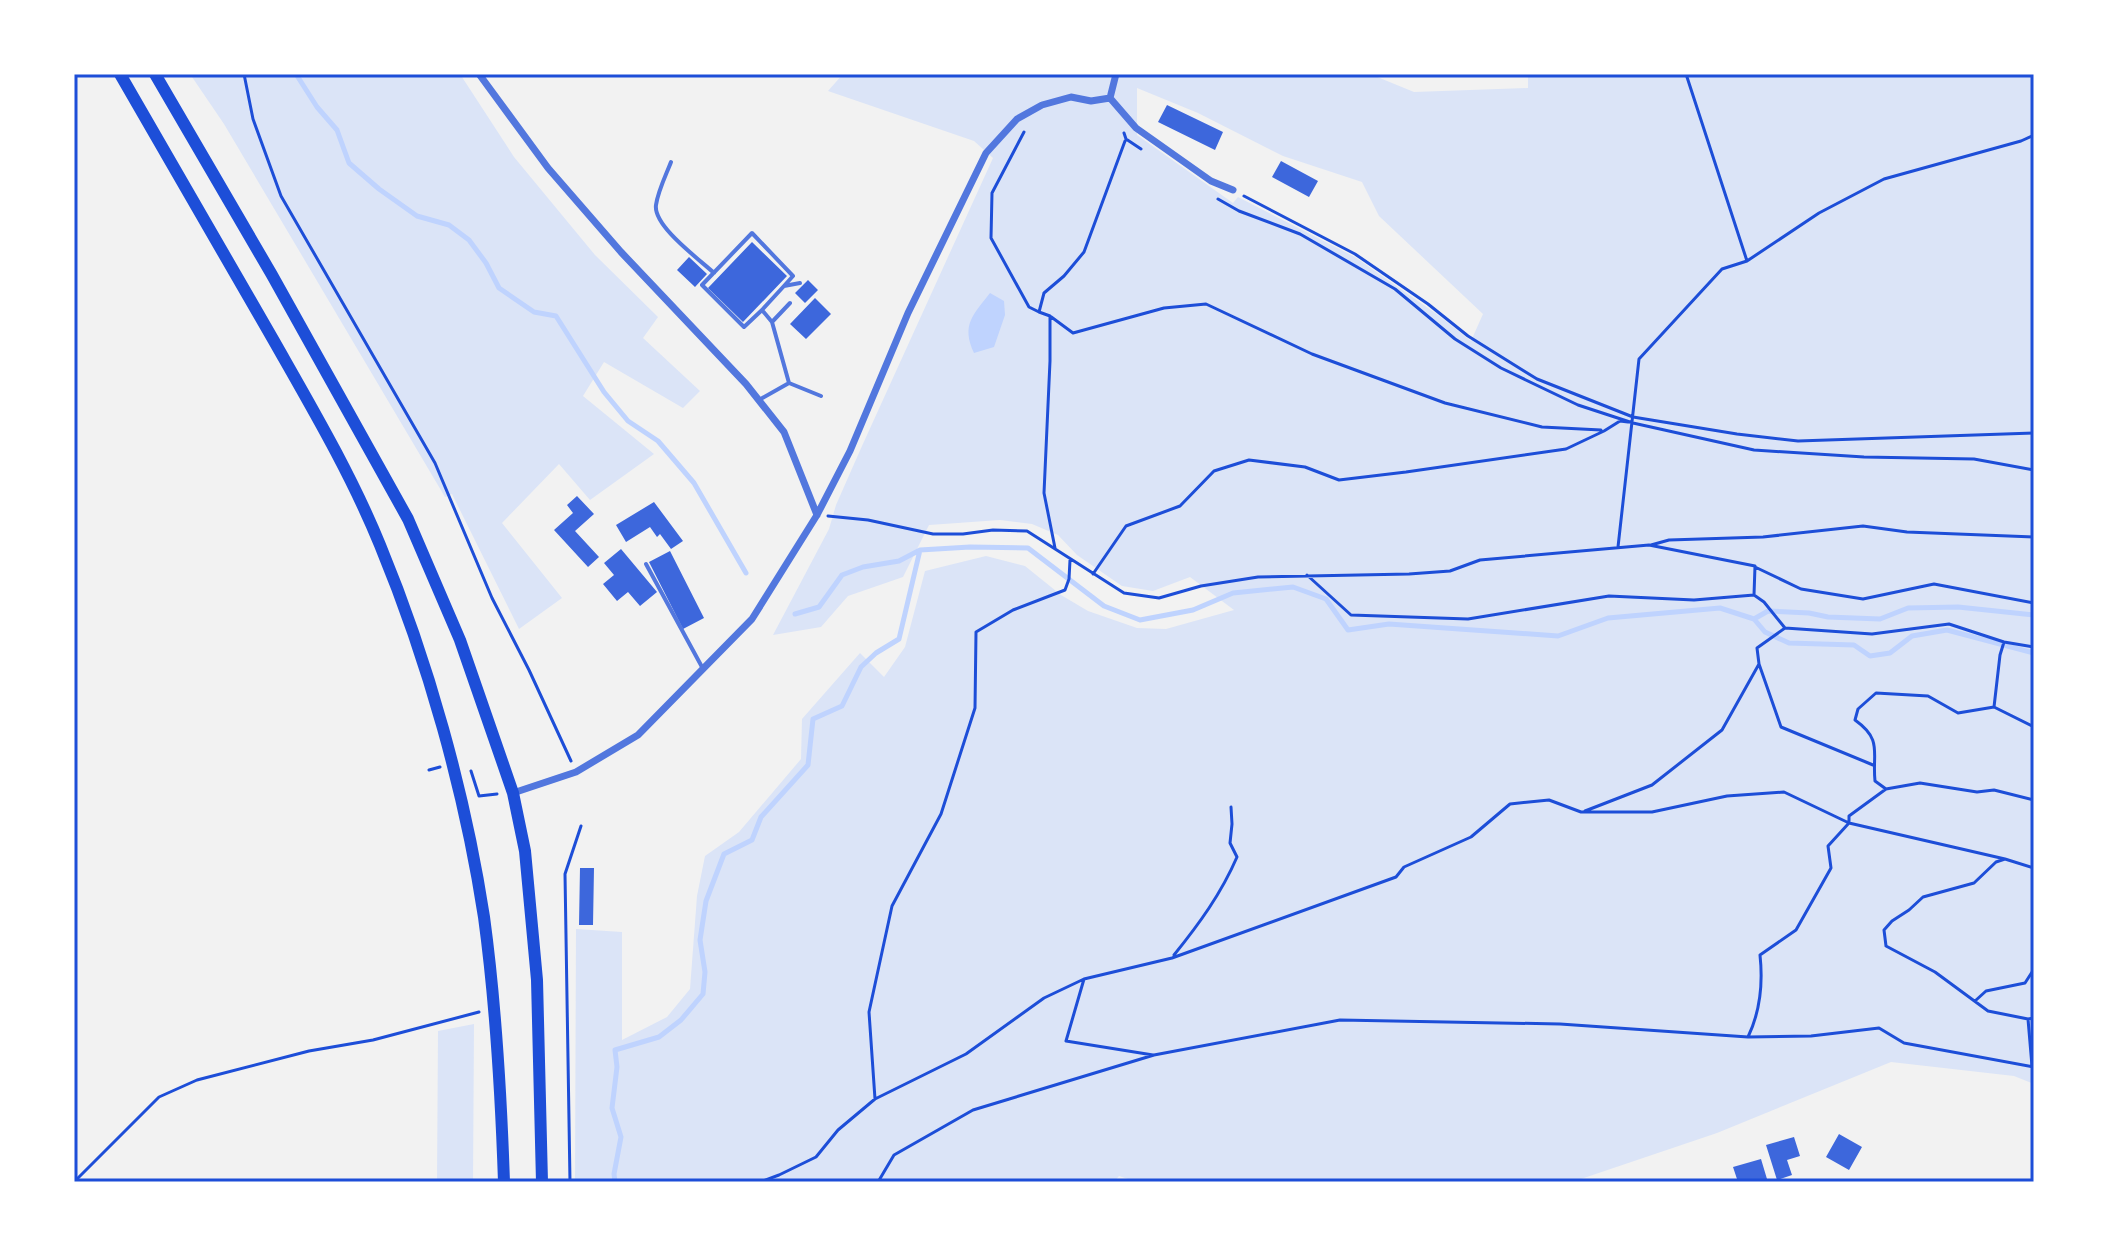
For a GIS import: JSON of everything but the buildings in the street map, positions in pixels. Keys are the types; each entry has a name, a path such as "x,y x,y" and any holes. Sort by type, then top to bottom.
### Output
{"highway":[{"path":"120,74 340,457 373,530 423,660 469,838 483,916 500,1071 504,1182"},
{"path":"155,74 408,519 460,640 513,793 525,851 537,980 542,1182"}],"street":[{"path":"479,74 548,168 621,252 759,400 784,432 817,515"},
{"path":"1110,98 1116,74"},
{"path":"513,793 576,772 638,735 752,619 817,515 850,451 908,313 986,153 1017,119 1042,105 1071,97 1091,101 1110,98"},
{"path":"1110,98 1136,128 1211,181 1233,190"}],"lane":[{"path":"671,162 656,205 657,216 665,228 714,273"},
{"path":"752,233 793,276 744,327 702,285 714,273 752,233"},
{"path":"784,286 800,283"},
{"path":"772,322 790,303"},
{"path":"762,310 772,322 789,383"},
{"path":"759,400 789,383"},
{"path":"789,383 821,396"},
{"path":"646,564 704,670"}],"path":[{"path":"244,74 253,119 281,196 435,463 492,598 576,772"},
{"path":"1686,74 1747,261"},
{"path":"1121,126 1126,139 1149,153"},
{"path":"1026,129 992,193 991,238 1029,307 1050,316 1073,333 1164,308 1206,304 1312,354 1445,403 1542,427 1604,431"},
{"path":"1618,547 1639,359 1722,269 1747,261 1819,213 1884,179 2034,135"},
{"path":"1039,312 1044,293 1064,276 1084,252 1126,139"},
{"path":"1233,190 1355,254 1428,304 1468,336 1537,379 1633,417 1798,441 2034,433"},
{"path":"1216,198 1239,211 1300,234 1395,289 1455,339 1501,368 1578,405 1633,423"},
{"path":"1050,316 1044,493 1055,548"},
{"path":"1093,574 1126,526 1180,506 1214,471 1249,460 1305,467 1339,480 1566,449 1620,421 1754,450 1864,457 1974,459 2034,470"},
{"path":"817,515 868,520 933,534 1027,531 1124,593 1159,598 1201,586 1258,577 1450,571 1480,560 1649,545 1669,540 1763,537 1863,526 1907,532 2034,537"},
{"path":"1649,545 1755,566 1801,589 1863,599 1934,584 2034,603"},
{"path":"875,1099 869,1012 892,906 941,814 975,708 976,632 1013,610 1065,590 1070,558"},
{"path":"1754,595 1755,566"},
{"path":"1307,575 1351,615 1468,619 1609,596 1694,600 1754,595 1764,602 1785,628"},
{"path":"1873,765 1781,727 1759,664 1757,648 1785,628 1872,634 1949,624 2004,642 2034,647"},
{"path":"1994,707 2004,642"},
{"path":"1581,812 1652,785 1722,730 1759,664"},
{"path":"1886,789 1875,781 1873,765 1877,750 1867,728 1855,720 1858,709 1876,693 1928,696 1958,713 1994,707 2034,727"},
{"path":"1748,1037 1755,1022 1763,976 1760,955 1796,930 1831,868 1828,846 1849,823 1849,816 1886,789 1920,783 1977,792 1994,790 2034,800"},
{"path":"760,1182 816,1157 838,1130 875,1099 966,1054 1044,998 1084,979 1172,958 1396,877 1404,867 1471,837 1510,804 1549,800 1581,812 1652,812 1727,796 1784,792 1849,823 2034,868"},
{"path":"1172,958 1205,918 1237,857 1230,843 1231,807"},
{"path":"570,1182 565,874 581,826"},
{"path":"2005,859 1996,862 1974,883 1923,897 1884,930 1886,946 1935,972 1988,1011 2034,1018"},
{"path":"1975,1001 1986,991 2025,983 2034,969"},
{"path":"1084,979 1066,1041 1154,1055"},
{"path":"74,1182 159,1097 197,1080 309,1051 373,1040 470,1014"},
{"path":"878,1182 894,1155 973,1110 1154,1055 1340,1020 1575,1024 1748,1037 1811,1036 1879,1028 1904,1043 2033,1066 2028,1019"}],"shaded area":[{"path":"190,74 460,74 514,157 595,255 658,317 643,338 700,391 683,408 604,362 583,396 654,454 590,500 559,464 502,523 562,598 519,629 452,494 445,497 224,124"},
{"path":"843,74 1370,74 1414,92 1528,88 1528,74 2034,74 2034,1084 2014,1076 1891,1062 1717,1133 1572,1182 1137,1182 1119,1176 1114,1182 575,1182 576,929 622,932 622,1040 667,1017 690,989 697,896 705,856 739,832 801,759 802,719 860,653 884,677 905,647 925,571 986,556 1025,566 1061,595 1088,611 1137,628 1166,629 1234,610 1190,577 1153,591 1122,586 1077,555 1058,535 1032,524 1000,520 929,525 903,577 848,596 821,627 773,635 829,529 862,446 993,158 974,141 828,91","holes":["1137,88 1198,113 1283,156 1362,182 1379,216 1483,314 1471,341 1355,257 1238,197 1233,203 1137,135"]},
{"path":"474,1024 473,1182 437,1182 438,1031"}],"water":[{"path":"990,293 1004,301 1005,315 994,347 974,353 969,328 974,314"}],"waterway":[{"path":"296,74 317,107 337,130 349,163 417,216 449,225 469,240 499,288 534,312 556,316 604,392 628,421 658,441 694,483 746,573"},
{"path":"795,614 819,607 842,575 863,567 899,561 920,550 970,547 1028,548 1104,606 1140,620 1193,610 1233,593 1293,587 1326,599 1348,630 1389,624 1558,636 1608,618 1720,608 1754,619 1768,611 1880,619 1908,608 1958,607 2034,615"},
{"path":"615,1182 621,1137 612,1108 617,1067 615,1050 659,1037 681,1020 703,994 705,972 700,940 706,901 724,854 752,840 761,817 808,765 813,719 842,706 861,667 899,639 920,550"},
{"path":"1754,619 1765,632 1789,643 1854,645 1870,656 1890,653 1912,636 1947,630 2034,653"}]}
